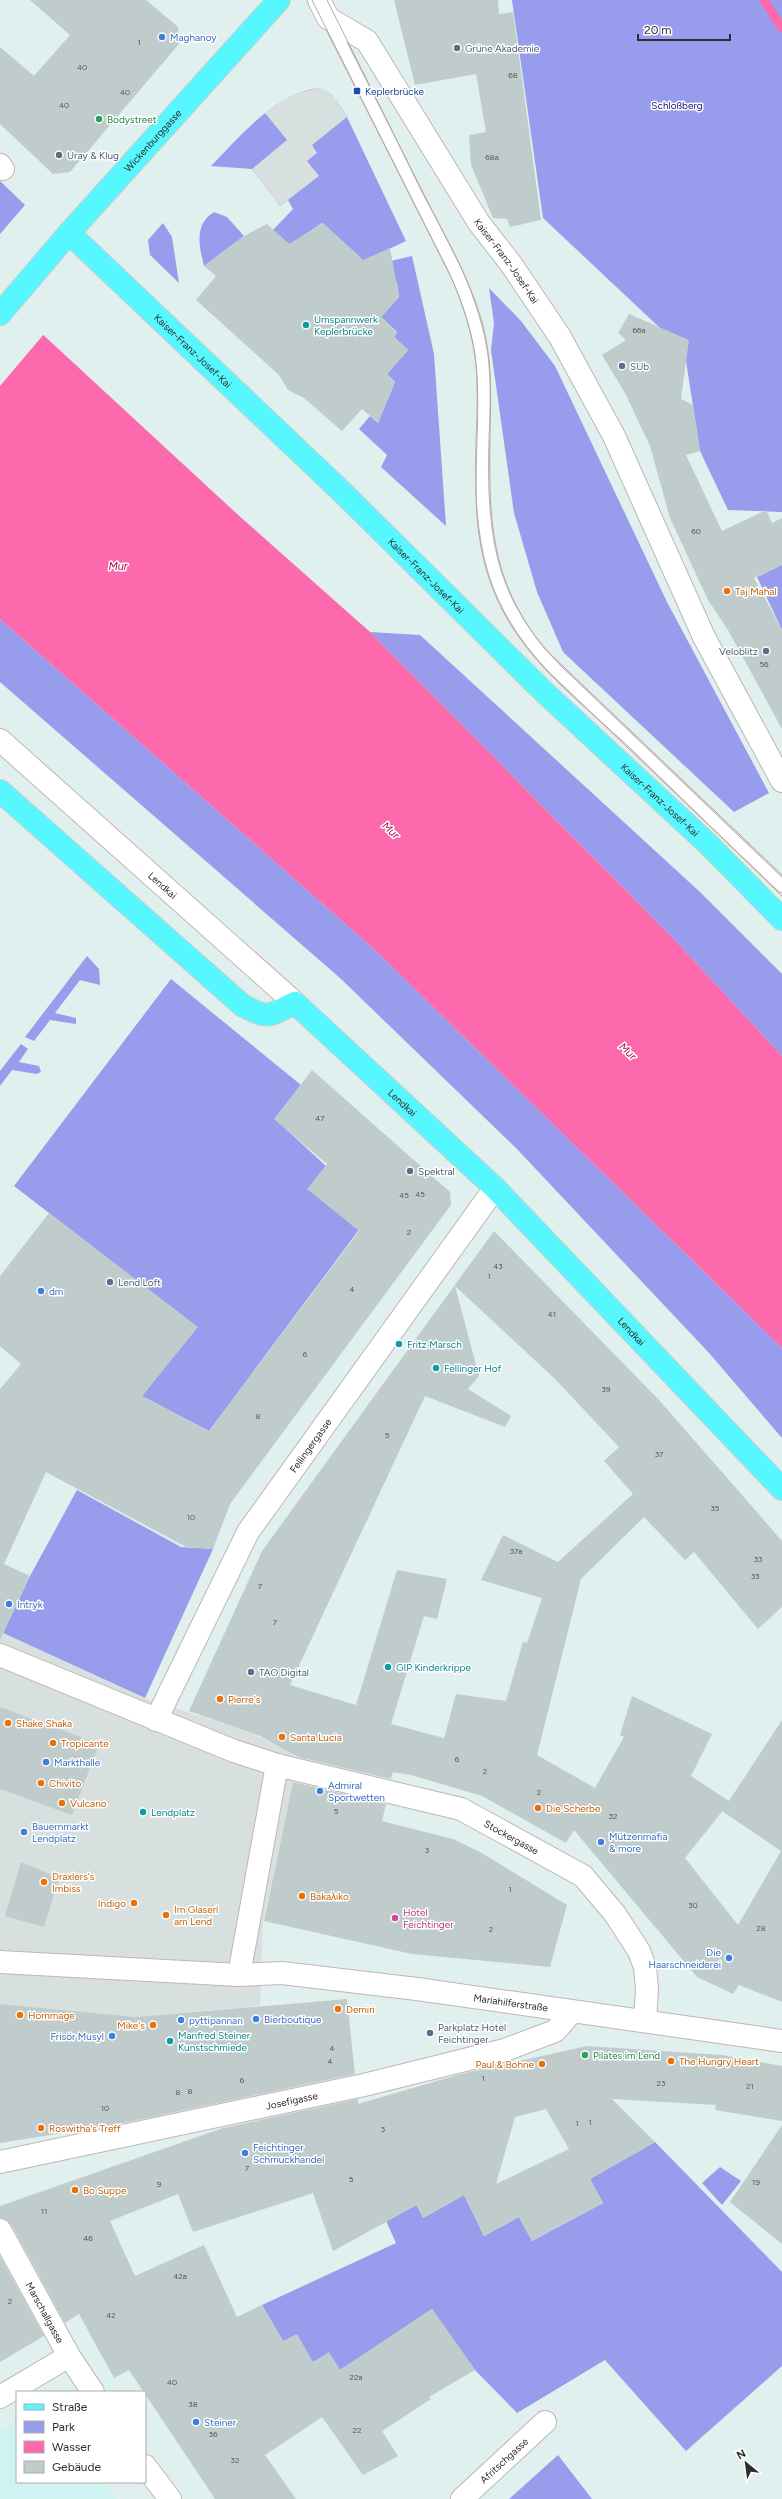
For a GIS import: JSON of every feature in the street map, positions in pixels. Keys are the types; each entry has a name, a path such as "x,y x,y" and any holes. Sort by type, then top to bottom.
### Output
{"main road":[{"name":"Wickenburggasse","path":"0,314 69,233 279,0"},
{"name":"Kaiser-Franz-Josef-Kai","path":"69,233 341,491 543,691 708,844 782,919"},
{"path":"0,791 242,1005 262,1016 269,1015 295,1003"},
{"name":"Lendkai","path":"295,1003 495,1188 782,1489"}],"street":[{"name":"Kaiser-Franz-Josef-Kai","path":"324,9 367,41 479,223 511,264 560,337 614,436 704,637 782,781"},
{"name":"Lendkai","path":"0,740 295,1003"},
{"name":"Fellingergasse","path":"156,1720 248,1532 495,1188"},
{"path":"0,1655 234,1751 277,1765 239,1975 0,1962"},
{"name":"Stockergasse","path":"277,1765 461,1809 583,1876 616,1914 639,1950 645,1967 645,2021"},
{"name":"Mariahilferstraße","path":"239,1975 282,1973 782,2040"},
{"name":"Josefigasse","path":"0,2162 364,2085 505,2050 555,2031 572,2012"},
{"name":"Marschallgasse","path":"0,2230 69,2356 92,2391"},
{"path":"0,2397 69,2356"},
{"name":"Afritschgasse","path":"462,2499 545,2422"},
{"path":"146,2467 170,2499"}],"lane":[{"path":"324,9 455,270 472,311 482,366 484,413 482,486 486,530 492,563 500,588 515,620 530,642 556,670 782,886"}],"shaded area":[{"path":"316,88 324,89 335,98 347,117 312,145 317,153 307,161 319,176 280,206 252,169 287,140 265,113 290,96"},
{"name":"Lendplatz","path":"0,1632 144,1698 249,1732 293,1753 293,1782 263,1922 260,2006 136,2017 0,2004"},
{"path":"16,2422 16,2483 105,2483 116,2499 0,2499 0,2431"}],"green space":[{"name":"Schloßberg","path":"512,0 782,0 782,512 728,510 700,451 686,361 660,328 543,218"},
{"path":"316,88 322,89 335,98 347,117 406,241 378,254 354,272 361,258 322,223 304,235 309,239 298,252 273,230 293,209 288,200 280,206 252,169 211,166 246,130 271,108 300,93"},
{"path":"0,181 25,205 0,234"},
{"path":"214,212 227,217 244,236 204,266 200,243 201,229 203,223"},
{"path":"163,223 172,237 179,283 150,255 148,240"},
{"path":"412,256 434,354 446,526 381,467 387,455 359,429 370,416 378,423 395,382 387,374 408,350 394,337 397,332 381,317 399,297 397,283 374,265"},
{"path":"489,288 521,321 555,366 667,602 769,793 734,812 563,652 537,592 514,513 491,350 494,323"},
{"path":"782,565 782,630 757,577"},
{"path":"0,619 376,951 782,1348 782,1438 710,1354 516,1148 340,978 0,682"},
{"path":"370,632 420,635 700,892 782,974 782,1056 670,935"},
{"path":"87,956 99,969 100,985 80,980 55,1013 76,1018 76,1024 50,1020 34,1041 25,1037"},
{"path":"171,979 301,1085 275,1119 351,1189 361,1227 209,1431 142,1396 197,1327 14,1186"},
{"path":"21,1044 28,1049 19,1062 39,1066 41,1072 37,1074 12,1070 0,1086 0,1071"},
{"path":"77,1490 181,1547 213,1549 145,1698 3,1633 30,1576"},
{"path":"655,2142 782,2272 782,2366 686,2451 605,2360 517,2413 475,2370 432,2309 340,2370 329,2353 313,2362 283,2341 262,2305 396,2243 371,2187 402,2175 423,2218 464,2195 484,2236 519,2217 532,2241 603,2203 590,2179"},
{"path":"720,2167 741,2181 722,2205 702,2183"},
{"path":"558,2455 592,2499 509,2499"}],"water":[{"name":"Mur","path":"0,295 236,513 370,632 670,935 782,1056 782,1348 376,951 0,619"}],"pier":[{"path":"0,293 44,334 0,386"}],"building":[{"path":"30,0 146,0 178,27 179,44 70,172 53,174 0,124 0,47 34,76 70,35"},
{"path":"394,0 498,0 499,14 513,12 541,220 510,227 507,219 493,218 471,165 469,135 486,132 476,74 415,85"},
{"name":"Umspannwerk Keplerbrücke","path":"323,223 363,260 390,248 399,297 381,317 397,333 394,337 408,350 387,374 395,382 378,423 362,409 342,431 304,398 288,390 279,375 196,300 216,276 204,266 244,236 267,224 289,244"},
{"path":"629,314 689,340 681,399 693,405 700,451 686,455 722,531 766,510 772,523 782,518 782,565 754,578 782,630 782,729 728,630 708,600 670,518 650,446 625,393 602,355 626,340 618,333"},
{"path":"312,1070 450,1192 451,1205 230,1504 213,1549 186,1547 46,1472 4,1564 30,1576 0,1640 0,1389 21,1364 0,1346 0,1276 49,1213 198,1327 142,1396 209,1431 359,1231 307,1189 327,1164 274,1119"},
{"path":"494,1231 659,1400 782,1541 782,1607 758,1629 694,1552 685,1560 644,1517 581,1579 537,1755 595,1788 624,1737 620,1735 632,1696 712,1734 691,1776 729,1801 782,1720 782,2002 739,1985 733,1994 697,1977 574,1830 566,1843 482,1796 411,1775 393,1772 391,1779 298,1757 260,1736 189,1711 262,1551","holes":["455,1286 554,1378 619,1447 604,1461 633,1494 558,1562 503,1535 481,1580 542,1598 527,1643 523,1642 506,1701 456,1694 444,1738 391,1724 424,1616 437,1619 447,1579 397,1570 356,1705 290,1685 425,1396 505,1427 511,1416 468,1389 479,1376","722,1811 781,1851 738,1925 685,1858"]},
{"name":"Markthalle","path":"0,1707 99,1744 72,1815 0,1789"},
{"path":"293,1782 386,1804 382,1821 453,1839 480,1852 567,1905 550,1967 412,1954 264,1921"},
{"path":"21,1862 59,1878 44,1927 5,1916"},
{"path":"347,1999 355,2074 119,2124 0,2143 0,2004 136,2017"},
{"path":"587,2046 722,2055 782,2066 782,2121 715,2110 716,2105 612,2099 655,2142 590,2179 603,2203 532,2241 519,2217 484,2236 464,2195 423,2218 417,2205 333,2251 313,2193 193,2232 178,2194 110,2221 135,2276 204,2245 237,2317 262,2305 283,2341 297,2334 313,2362 329,2352 340,2370 432,2309 475,2370 429,2397 431,2399 382,2431 398,2456 363,2475 322,2417 265,2455 296,2499 215,2499 146,2396 146,2391 143,2391 129,2370 114,2378 79,2314 65,2323 11,2224 0,2218 0,2206 223,2128 358,2099 358,2104 461,2074","holes":["546,2109 569,2149 496,2184 515,2117"]},
{"path":"782,2125 782,2244 730,2202"},
{"path":"0,2256 44,2336 0,2362"}],"waterway":[{"path":"764,0 782,28"}],"tram line":[{"path":"312,0 451,277 466,315 475,355 477,378 477,518 480,541 489,577 501,608 517,635 536,659 558,682 632,750 782,896"},
{"path":"327,0 463,272 477,305 488,349 490,376 490,491 492,519 502,572 512,597 526,623 545,649 782,875"}],"place":[{"name":"Maghanoy","path":"162,37"},
{"name":"Grüne Akademie","path":"457,48"},
{"name":"Keplerbrücke","path":"357,91"},
{"name":"Bodystreet","path":"99,119"},
{"name":"Uray & Klug","path":"59,155"},
{"name":"Umspannwerk Keplerbrücke","path":"306,325"},
{"name":"SUb","path":"622,366"},
{"name":"Taj Mahal","path":"727,591"},
{"name":"Veloblitz","path":"766,651"},
{"name":"Spektral","path":"410,1171"},
{"name":"Lend Loft","path":"110,1282"},
{"name":"dm","path":"41,1291"},
{"name":"Fritz Marsch","path":"399,1344"},
{"name":"Fellinger Hof","path":"436,1368"},
{"name":"Intryk","path":"9,1604"},
{"name":"GIP Kinderkrippe","path":"388,1667"},
{"name":"TAO Digital","path":"251,1672"},
{"name":"Pierre's","path":"220,1699"},
{"name":"Shake Shaka","path":"8,1723"},
{"name":"Santa Lucia","path":"282,1737"},
{"name":"Tropicante","path":"53,1743"},
{"name":"Markthalle","path":"46,1762"},
{"name":"Chivito","path":"41,1783"},
{"name":"Admiral Sportwetten","path":"320,1791"},
{"name":"Vulcano","path":"62,1803"},
{"name":"Die Scherbe","path":"538,1808"},
{"name":"Lendplatz","path":"143,1812"},
{"name":"Bauernmarkt Lendplatz","path":"24,1832"},
{"name":"Mützenmafia & more","path":"601,1842"},
{"name":"Draxlers's Imbiss","path":"44,1882"},
{"name":"Bakaλiko","path":"302,1896"},
{"name":"Indigo","path":"134,1903"},
{"name":"Im Glaserl am Lend","path":"166,1915"},
{"name":"Hotel Feichtinger","path":"395,1918"},
{"name":"Die Haarschneiderei","path":"729,1958"},
{"name":"Demiri","path":"338,2009"},
{"name":"Hommage","path":"20,2015"},
{"name":"Bierboutique","path":"256,2019"},
{"name":"pyttipannan","path":"181,2020"},
{"name":"Mike's","path":"153,2025"},
{"name":"Parkplatz Hotel Feichtinger","path":"430,2033"},
{"name":"Frisör Musyl","path":"112,2036"},
{"name":"Manfred Steiner Kunstschmiede","path":"170,2041"},
{"name":"Pilates im Lend","path":"585,2055"},
{"name":"The Hungry Heart","path":"671,2061"},
{"name":"Paul & Bohne","path":"542,2064"},
{"name":"Roswitha's Treff","path":"41,2128"},
{"name":"Feichtinger Schmuckhandel","path":"245,2153"},
{"name":"Bo Suppe","path":"75,2190"},
{"name":"Steiner","path":"196,2422"}]}
